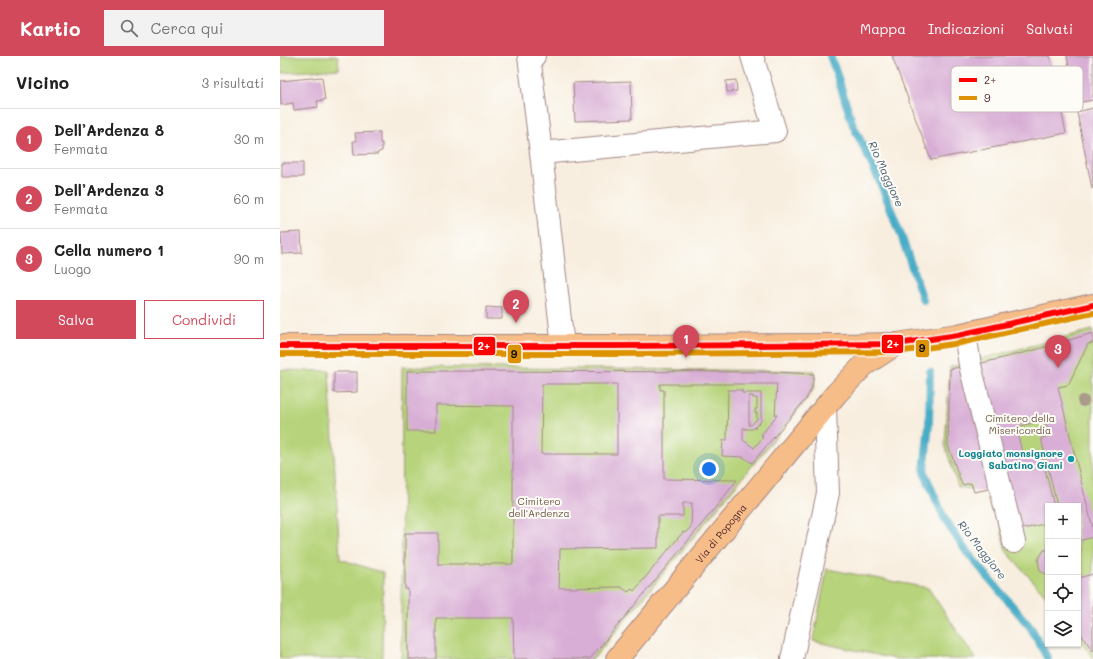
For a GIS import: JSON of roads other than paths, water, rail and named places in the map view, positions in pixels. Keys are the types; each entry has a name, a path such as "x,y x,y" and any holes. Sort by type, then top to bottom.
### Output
{"main road":[{"path":"280,346 897,344 961,335 1093,305"},
{"name":"Via di Popogna","path":"617,659 736,513 836,394 864,364 897,344"}],"street":[{"path":"534,56 529,56 563,346"},
{"path":"541,153 775,131 752,56"},
{"path":"961,335 970,365 1014,542"},
{"path":"792,659 828,494 824,408"}],"waterway":[{"name":"Rio Maggiore","path":"830,56 853,125 880,182 900,232 923,300"},
{"name":"Rio Maggiore","path":"930,372 929,424 924,472 945,520 966,551 1031,628 1048,659"}],"place":[{"name":"Dell’Ardenza 3","path":"516,323"},
{"name":"Dell’Ardenza 8","path":"686,358"},
{"name":"Cella numero 1","path":"1058,368"},
{"name":"Loggiato monsignore Sabatino Giani","path":"1071,459"}],"park label":[{"name":"Cimitero della Misericordia","path":"1020,424"},
{"name":"Cimitero dell'Ardenza","path":"539,506"}]}
